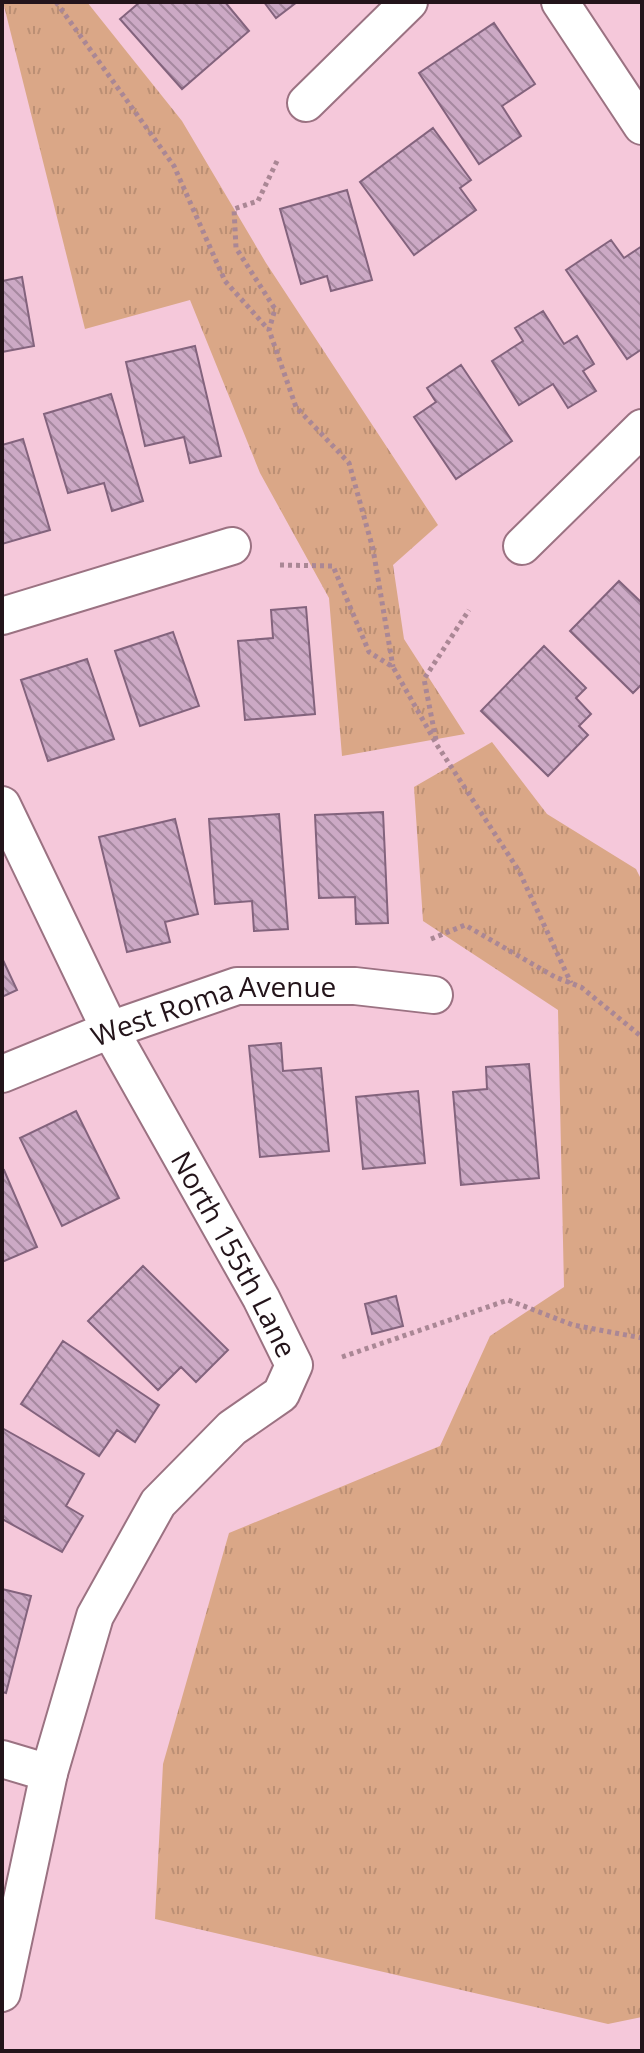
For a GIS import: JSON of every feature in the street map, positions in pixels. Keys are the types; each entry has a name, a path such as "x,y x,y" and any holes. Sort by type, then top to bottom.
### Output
{"street":[{"path":"306,103 409,2"},
{"path":"560,2 642,126"},
{"path":"522,546 642,428"},
{"path":"2,616 232,546"},
{"name":"North 155th Lane","path":"2,805 110,1030 261,1298 294,1365 281,1394 232,1428 158,1503 95,1616 49,1773 2,1993"},
{"name":"West Roma Avenue","path":"2,1074 110,1030 237,986 355,986 434,995"},
{"path":"2,1759 49,1773"}],"path":[{"path":"56,2 174,166 225,281 269,330 296,407 349,463 373,549 393,667 437,745 519,871 571,983"},
{"path":"269,330 275,309 236,248 234,209 258,201 277,161"},
{"path":"280,565 333,566 369,652 393,667"},
{"path":"437,745 424,679 469,610"},
{"path":"431,939 465,925 581,987 642,1037"},
{"path":"342,1357 508,1300 573,1325 642,1338"}],"green space":[{"path":"3,2 87,2 182,121 266,263 438,525 393,565 404,639 465,734 342,756 329,598 260,473 190,300 85,329"},
{"path":"492,742 547,814 636,869 642,881 642,2017 608,2024 155,1919 163,1764 229,1533 440,1446 490,1336 564,1287 558,1010 423,921 414,787"}],"building":[{"path":"140,2 225,2 249,31 182,89 120,19"},
{"path":"264,2 297,2 276,18"},
{"path":"494,23 535,84 502,106 521,136 479,164 419,73"},
{"path":"433,128 471,180 460,188 476,210 414,255 360,182"},
{"path":"347,190 372,280 331,291 327,276 301,284 280,209"},
{"path":"611,240 624,258 642,246 642,349 627,359 566,270"},
{"path":"22,277 34,346 2,352 2,281"},
{"path":"543,311 564,344 577,336 594,364 583,371 596,391 568,408 553,384 519,405 492,361 523,341 515,328"},
{"path":"195,346 221,456 190,463 184,437 145,446 126,362"},
{"path":"461,365 512,441 456,479 414,417 436,402 427,388"},
{"path":"111,394 143,501 112,511 104,483 68,493 44,414"},
{"path":"23,439 50,530 2,544 2,445"},
{"path":"619,581 642,603 642,684 633,693 570,631"},
{"path":"306,607 315,714 245,720 238,641 273,638 271,610"},
{"path":"173,632 199,706 140,726 115,651"},
{"path":"544,646 586,688 576,698 591,714 579,726 588,735 548,776 481,711"},
{"path":"87,659 114,739 48,761 21,680"},
{"path":"383,812 388,923 356,924 355,897 319,898 315,815"},
{"path":"279,814 288,929 254,931 252,901 215,904 209,819"},
{"path":"175,819 198,914 165,922 170,942 127,952 99,837"},
{"path":"2,958 17,990 2,997"},
{"path":"281,1043 283,1071 321,1068 329,1151 260,1157 249,1046"},
{"path":"529,1064 539,1178 461,1185 453,1092 487,1089 486,1067"},
{"path":"418,1091 425,1163 363,1169 356,1097"},
{"path":"76,1111 119,1198 62,1226 20,1138"},
{"path":"2,1171 37,1247 2,1262"},
{"path":"143,1266 228,1350 196,1382 181,1367 158,1390 88,1321"},
{"path":"396,1296 403,1326 372,1334 365,1304"},
{"path":"63,1341 159,1405 135,1442 117,1430 99,1456 21,1404"},
{"path":"2,1428 84,1474 66,1506 83,1516 62,1552 2,1519"},
{"path":"2,1589 31,1596 6,1693 2,1692"}]}
